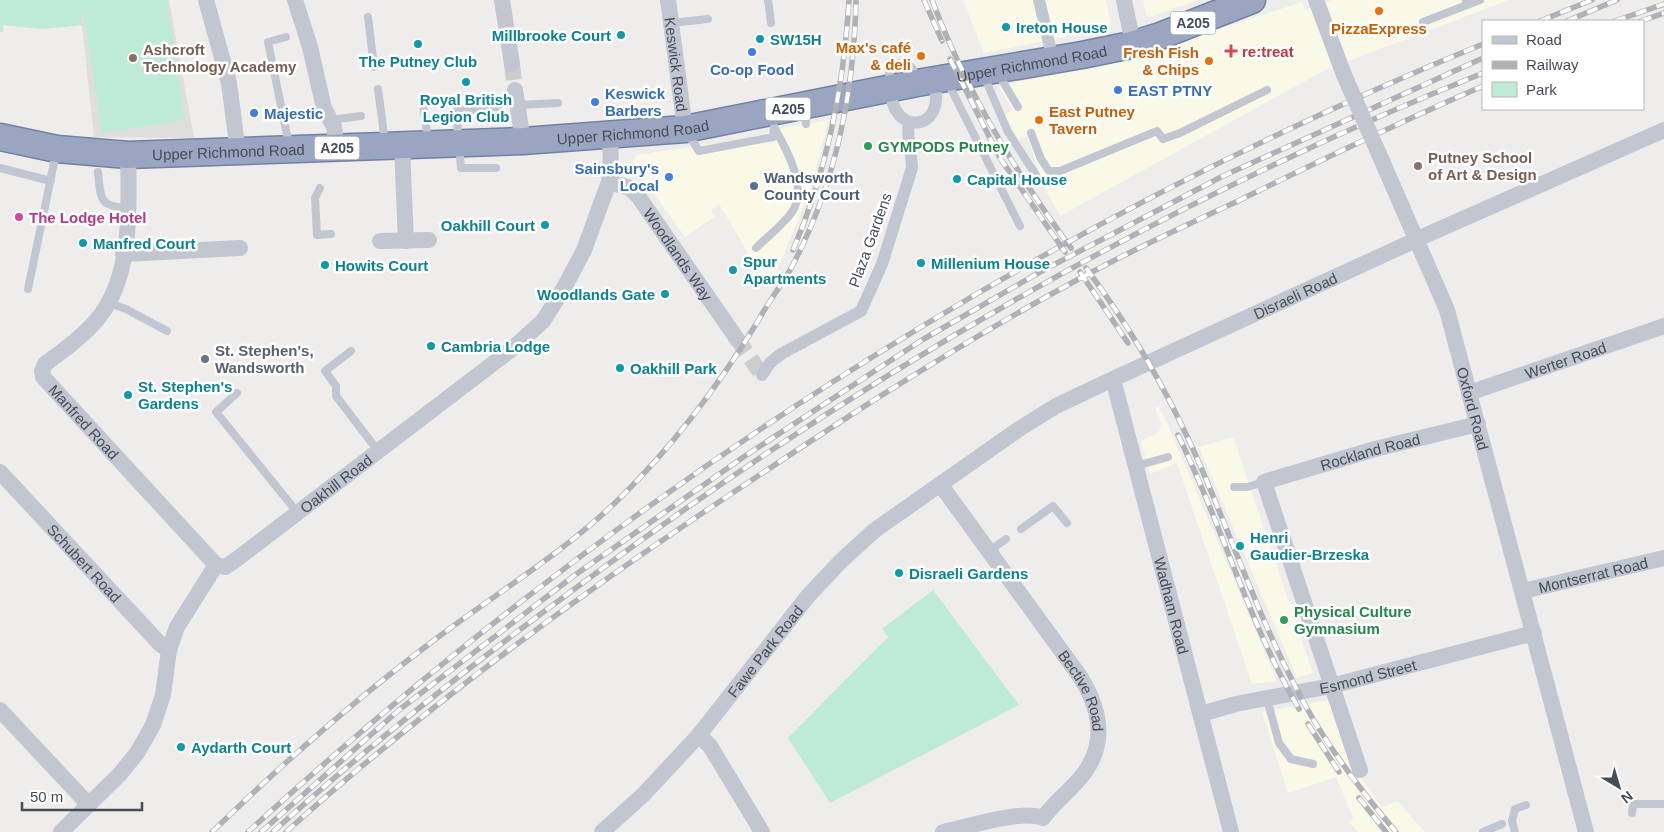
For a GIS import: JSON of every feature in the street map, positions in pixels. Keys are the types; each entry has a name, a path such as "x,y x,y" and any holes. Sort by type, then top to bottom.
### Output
{"highway":[{"name":"Upper Richmond Road","path":"0,137 57,149 128,155 522,141 610,136 773,121 805,115 891,89 1133,44 1160,36 1252,0"}],"street":[{"path":"206,0 229,83 238,152"},
{"path":"295,0 310,47 324,108 330,120 338,148"},
{"path":"502,0 512,64"},
{"name":"Keswick Road","path":"668,0 685,129"},
{"path":"1039,0 1053,60"},
{"path":"1124,0 1133,44"},
{"name":"Oxford Road","path":"1316,0 1344,74 1447,310 1586,832"},
{"path":"891,89 891,98 895,111 900,117 909,122 918,122 931,115 937,105 932,81"},
{"path":"516,98 522,141"},
{"name":"Plaza Gardens","path":"762,375 770,363 782,354 861,311 882,264 912,168 912,151 907,129 909,122"},
{"name":"Disraeli Road","path":"940,484 1019,428 1056,406 1417,240 1664,130"},
{"name":"Oakhill Road","path":"216,565 225,567 512,349 543,321 578,263 608,182 611,171 610,136"},
{"path":"394,146 406,241"},
{"name":"Manfred Road","path":"128,155 128,208 123,254 109,303 90,327 45,364 42,371 43,378 216,565"},
{"name":"Woodlands Way","path":"608,182 630,188 638,196 737,339"},
{"path":"380,241 429,240"},
{"path":"123,254 240,248"},
{"name":"Werter Road","path":"1469,393 1664,326"},
{"name":"Wadham Road","path":"1113,379 1232,832"},
{"name":"Rockland Road","path":"1264,482 1375,450 1478,424"},
{"name":"Schubert Road","path":"0,472 161,645 169,650"},
{"path":"1264,482 1360,770"},
{"name":"Bective Road","path":"940,484 1079,675 1094,703 1099,719 1095,748 1085,771 1043,825 1035,815 944,832"},
{"name":"Fawe Park Road","path":"602,832 643,795 699,735 808,596 841,561 875,530 940,484"},
{"name":"Montserrat Road","path":"1523,591 1664,558"},
{"path":"62,832 120,774 137,753 153,725 163,695 169,650 177,628 190,604 216,565"},
{"name":"Esmond Street","path":"1201,714 1236,704 1331,686 1534,633"},
{"path":"0,710 89,804"},
{"path":"699,735 710,746 762,832"}],"lane":[{"path":"768,0 771,23"},
{"path":"1423,22 1466,2 1480,0"},
{"path":"368,17 374,67"},
{"path":"671,23 708,19"},
{"path":"286,37 268,42 290,150"},
{"path":"989,70 1018,107"},
{"path":"989,70 1008,132 1038,180"},
{"path":"932,81 1020,226"},
{"path":"378,89 394,146"},
{"path":"1031,133 1041,159 1049,171 1060,171 1157,131 1163,139 1180,134 1267,90"},
{"path":"516,98 558,103"},
{"path":"423,104 428,145"},
{"path":"496,168 461,168 456,111 498,107"},
{"path":"330,120 361,116"},
{"path":"756,248 793,211 799,188 785,146 773,121"},
{"path":"28,289 57,149"},
{"path":"0,168 51,181"},
{"path":"98,172 101,200 107,206 128,208"},
{"path":"320,188 315,198 317,235 331,234"},
{"path":"109,303 126,309 167,330"},
{"path":"351,351 325,371 336,386 336,396 378,451"},
{"path":"237,393 216,412 297,512"},
{"path":"1136,466 1168,457"},
{"path":"1234,487 1247,487 1264,482"},
{"path":"1021,529 1053,506 1066,523"},
{"path":"990,551 1006,539"},
{"path":"1267,699 1279,743 1290,759 1313,764"},
{"path":"1632,813 1633,804 1664,804"},
{"path":"1515,832 1512,820 1515,809 1526,805"},
{"path":"1484,832 1502,824"}],"shaded area":[{"name":"Ashcroft Technology Academy","path":"0,0 169,0 194,138 94,137 82,25 43,29 3,25 3,32 0,32"},
{"path":"963,0 1106,0 1111,24 1106,29 984,53"},
{"path":"1143,0 1198,0 1150,17 1146,14"},
{"path":"1332,0 1509,0 1325,70 1060,216 1045,188 1027,136 1019,140 1005,115 1012,110 999,86 1131,58 1302,2 1305,10"},
{"path":"829,120 811,186 769,288 719,204 711,210 715,216 685,237 632,162 637,155 745,139 784,128"},
{"path":"1158,406 1168,425 1277,681 1252,684 1177,463 1150,474 1141,441 1158,433 1162,425 1155,408"},
{"path":"1233,437 1313,673 1297,678 1199,447"},
{"path":"1330,700 1352,765 1382,807 1398,801 1424,832 1358,832 1349,822 1354,819 1336,777 1288,793 1262,712"}],"green space":[{"name":"Ashcroft Technology Academy","path":"0,0 167,0 185,120 102,133 82,4 82,25 43,29 3,25 3,32 0,32"},
{"path":"933,590 1019,705 830,803 788,738 888,637 882,629"}],"tunnel":[{"path":"512,64 515,90"},
{"path":"737,339 762,375"}],"railway":[{"path":"793,250 815,190 832,127 843,64 849,0"},
{"path":"212,832 294,756 378,684 437,638 554,554 599,518 640,478 695,414 728,368 790,270 819,206 830,173 846,105 851,70 856,0"},
{"path":"924,0 942,41"},
{"path":"932,0 960,65 993,128 1030,190 1071,248"},
{"path":"1542,20 1592,0"},
{"path":"1569,20 1617,0"},
{"path":"1618,20 1664,4"},
{"path":"1644,20 1664,13"},
{"path":"248,832 386,711 529,595 678,486 831,383 988,287 1149,199 1314,117 1482,44"},
{"path":"261,832 399,710 575,575 745,456 922,340 1040,272 1221,177 1482,58"},
{"path":"950,59 1000,158 1065,252"},
{"path":"273,832 349,765 427,701 588,579 693,504 800,432 909,363 1019,298 1132,236 1247,178 1364,123 1482,73"},
{"path":"286,832 386,746 489,664 542,625 704,512 837,424 928,367 1019,312 1130,253 1360,142 1482,86"},
{"path":"1086,268 1144,354 1181,423 1273,640 1304,703 1324,737 1347,770 1396,832"},
{"path":"1080,272 1128,343"},
{"path":"1178,435 1194,469 1265,642 1299,709"},
{"path":"1308,724 1339,772"},
{"path":"1359,798 1386,832"}],"place":[{"name":"PizzaExpress","path":"1379,11"},
{"name":"Ireton House","path":"1006,27"},
{"name":"Millbrooke Court","path":"621,35"},
{"name":"SW15H","path":"760,39"},
{"name":"The Putney Club","path":"418,44"},
{"name":"re:treat","path":"1231,51"},
{"name":"Co-op Food","path":"752,52"},
{"name":"Max's café & deli","path":"921,56"},
{"name":"Ashcroft Technology Academy","path":"133,58"},
{"name":"Fresh Fish & Chips","path":"1209,61"},
{"name":"Royal British Legion Club","path":"466,82"},
{"name":"EAST PTNY","path":"1118,90"},
{"name":"Keswick Barbers","path":"595,102"},
{"name":"Majestic","path":"254,113"},
{"name":"East Putney Tavern","path":"1039,120"},
{"name":"GYMPODS Putney","path":"868,146"},
{"name":"Putney School of Art & Design","path":"1418,166"},
{"name":"Sainsbury's Local","path":"669,177"},
{"name":"Capital House","path":"957,179"},
{"name":"Wandsworth County Court","path":"754,186"},
{"name":"The Lodge Hotel","path":"19,217"},
{"name":"Oakhill Court","path":"545,225"},
{"name":"Manfred Court","path":"83,243"},
{"name":"Millenium House","path":"921,263"},
{"name":"Howits Court","path":"325,265"},
{"name":"Spur Apartments","path":"733,270"},
{"name":"Woodlands Gate","path":"665,294"},
{"name":"Cambria Lodge","path":"431,346"},
{"name":"St. Stephen's, Wandsworth","path":"205,359"},
{"name":"Oakhill Park","path":"620,368"},
{"name":"St. Stephen's Gardens","path":"128,395"},
{"name":"Henri Gaudier-Brzeska","path":"1240,546"},
{"name":"Disraeli Gardens","path":"899,573"},
{"name":"Physical Culture Gymnasium","path":"1284,620"},
{"name":"Aydarth Court","path":"181,747"}]}
